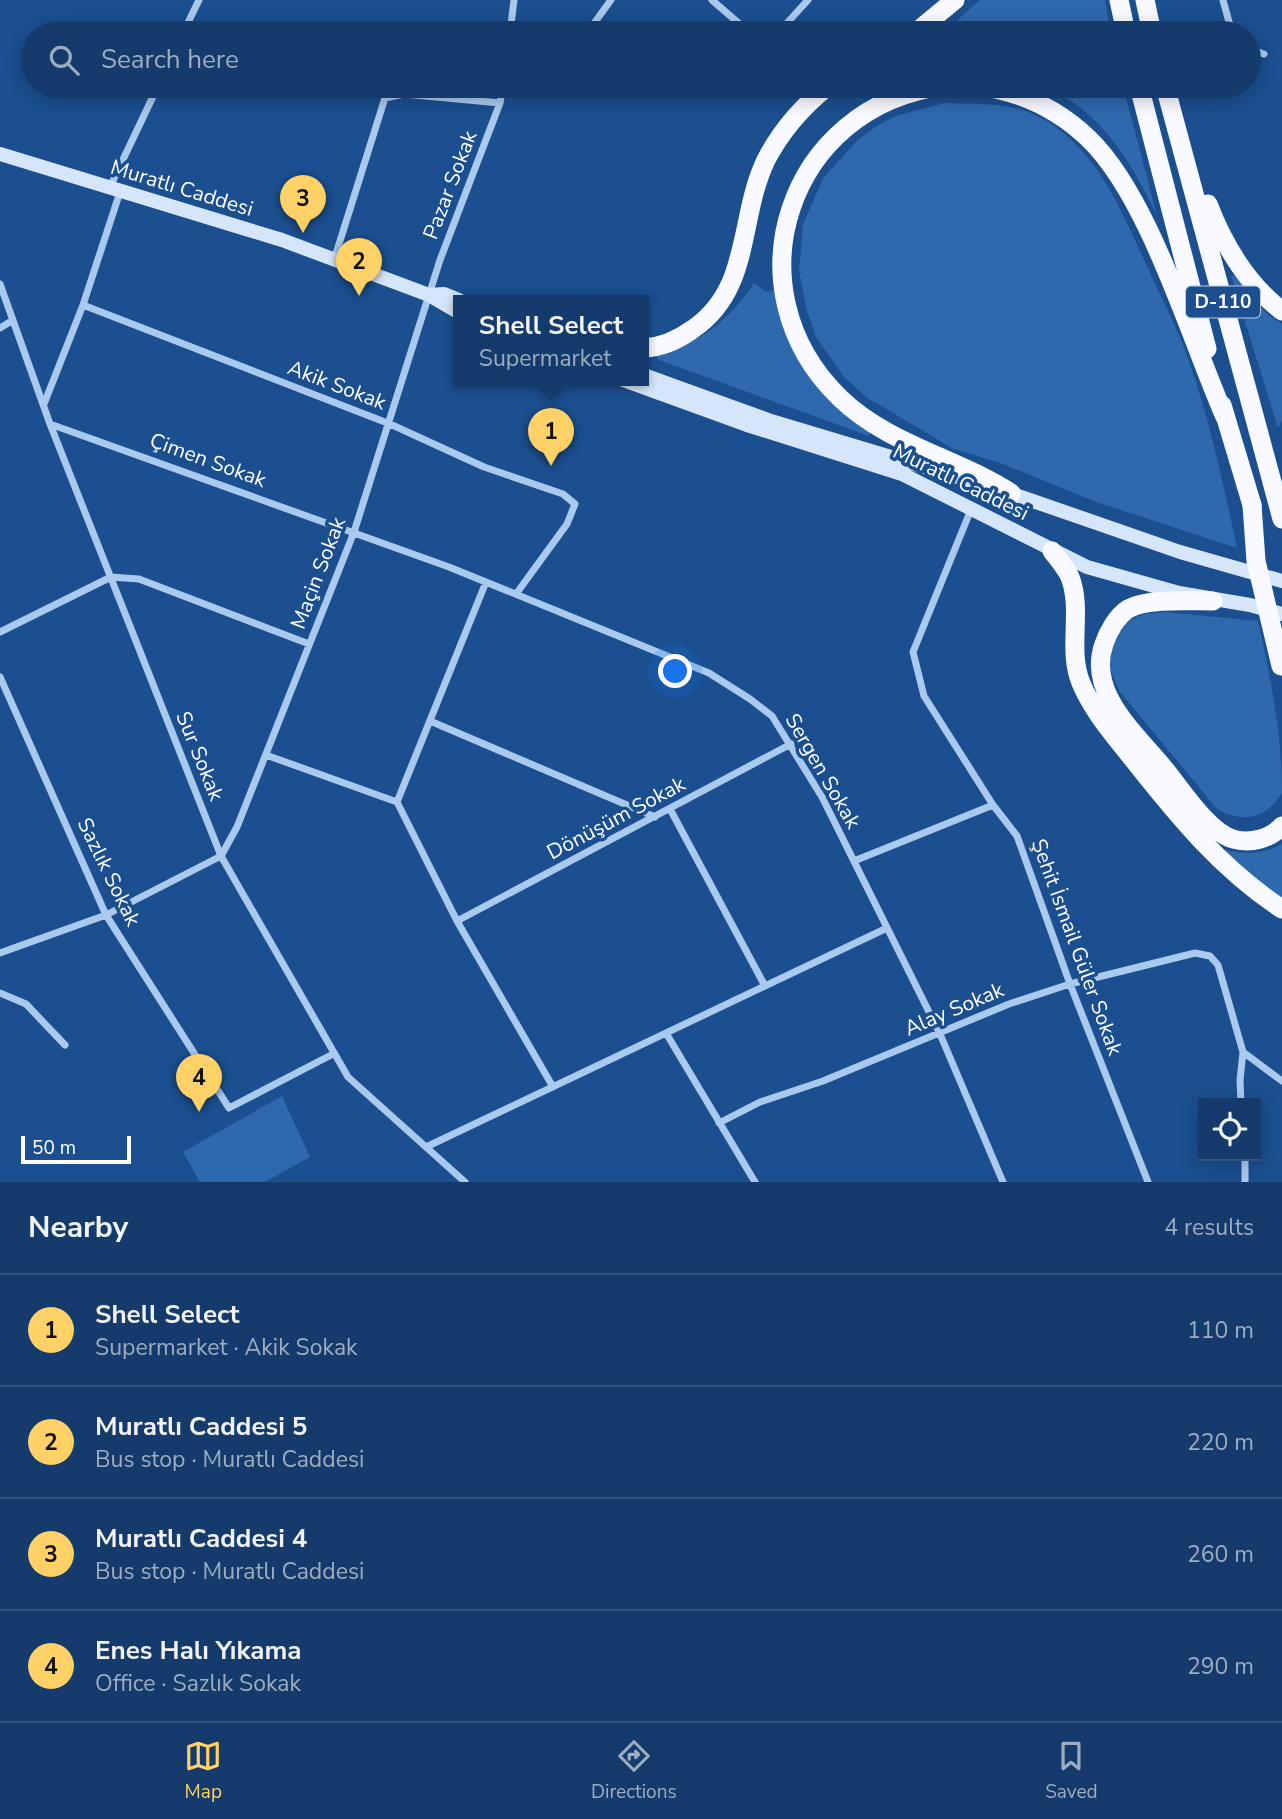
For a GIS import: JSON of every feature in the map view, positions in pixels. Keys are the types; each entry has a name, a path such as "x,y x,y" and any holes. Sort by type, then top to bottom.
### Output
{"highway":[{"path":"930,21 955,0"},
{"path":"1119,0 1123,21"},
{"path":"1145,0 1149,21"},
{"path":"649,348 658,348 681,337 701,323 723,300 741,260 752,201 766,161 796,116 815,98"},
{"path":"894,98 866,113 841,133 817,158 796,193 786,222 781,278 786,313 818,373 841,399 875,425 985,476 1011,493"},
{"path":"1023,98 1048,108 1089,139 1108,160 1133,201 1168,277 1225,416"},
{"name":"D-110","path":"1142,98 1225,416 1282,615"},
{"name":"D-110","path":"1168,98 1282,519"},
{"path":"1181,148 1230,252 1245,275 1282,311"},
{"path":"1252,505 1256,562 1281,670"},
{"path":"1052,551 1070,577 1075,601 1074,651 1081,682 1090,699 1122,744 1196,836 1231,872 1282,909"},
{"path":"1213,601 1167,602 1128,609 1106,635 1098,666 1100,680 1108,698 1128,724 1213,826 1231,839 1247,841 1265,839 1282,826"}],"main road":[{"name":"Muratlı Caddesi","path":"0,154 282,240 429,295 453,309"},
{"name":"Muratlı Caddesi","path":"429,295 453,298"},
{"name":"Muratlı Caddesi","path":"649,377 771,421 1011,493 1180,552 1282,581"},
{"name":"Muratlı Caddesi","path":"640,386 747,425 873,463 972,507 1087,567 1213,601 1250,605 1282,615"}],"street":[{"path":"189,21 199,0"},
{"path":"511,21 514,0"},
{"path":"596,21 611,0"},
{"path":"712,0 736,21"},
{"path":"789,21 808,0"},
{"path":"1223,0 1229,21"},
{"path":"43,405 83,305 115,190 153,98"},
{"path":"334,260 385,98"},
{"path":"447,98 500,103"},
{"name":"Pazar Sokak","path":"429,295 501,98"},
{"name":"Sur Sokak","path":"0,284 50,424 221,856 348,1077 465,1182"},
{"name":"Maçin Sokak","path":"221,856 237,827 354,532 429,295"},
{"name":"Akik Sokak","path":"83,305 390,424 484,467 563,494 575,504 568,524 516,594"},
{"path":"0,328 13,320"},
{"name":"Çimen Sokak","path":"50,424 354,532"},
{"name":"Şehit İsmail Güler Sokak","path":"972,507 913,652 924,696 993,805 1017,836 1070,984 1147,1182"},
{"name":"Sergen Sokak","path":"354,532 516,594 727,682 772,716 822,797 940,1034 1003,1182"},
{"path":"0,632 111,577 139,579 309,644"},
{"path":"397,802 486,582"},
{"name":"Sazlık Sokak","path":"0,677 106,915 229,1108 333,1054"},
{"path":"430,721 655,817"},
{"name":"Dönüşüm Sokak","path":"457,921 791,744"},
{"path":"265,755 397,802 457,921 553,1087"},
{"path":"854,862 993,805"},
{"path":"670,809 765,986"},
{"path":"0,953 106,915 221,856"},
{"path":"426,1147 887,928"},
{"name":"Alay Sokak","path":"719,1124 760,1102 940,1034 1009,1004 1070,984 1195,953 1210,956 1218,965 1243,1052"},
{"path":"0,993 26,1004 65,1045"},
{"path":"666,1033 755,1182"},
{"path":"1243,1052 1282,1081"},
{"path":"1241,1098 1243,1052"},
{"path":"1245,1161 1245,1182"}],"shaded area":[{"path":"980,0 1105,0 1109,21 956,21"},
{"path":"1065,98 1126,98 1157,216 1125,158 1098,124"},
{"path":"944,103 1001,106 1033,114 1073,141 1103,178 1126,220 1187,354 1211,434 1237,548 1096,502 1003,464 952,448 866,397 844,377 816,337 807,311 799,271 803,224 824,177 858,140 877,126 896,116"},
{"path":"1235,275 1267,314 1282,324 1282,420 1278,428 1231,276"},
{"path":"754,283 766,292 774,290 787,336 806,366 871,428 869,436 659,360 655,355 686,344 712,329 733,310"},
{"path":"1165,612 1258,621 1275,706 1282,793 1261,814 1236,816 1217,809 1120,692 1111,671 1111,651 1127,621 1144,614"},
{"path":"1282,844 1282,902 1213,847 1257,853"},
{"path":"282,1096 310,1157 265,1182 200,1182 183,1152"}],"place":[{"name":"Muratlı Caddesi 4","path":"303,233"},
{"name":"Muratlı Caddesi 5","path":"359,296"},
{"name":"Shell Select","path":"551,466"},
{"name":"Enes Halı Yıkama","path":"199,1112"}]}
